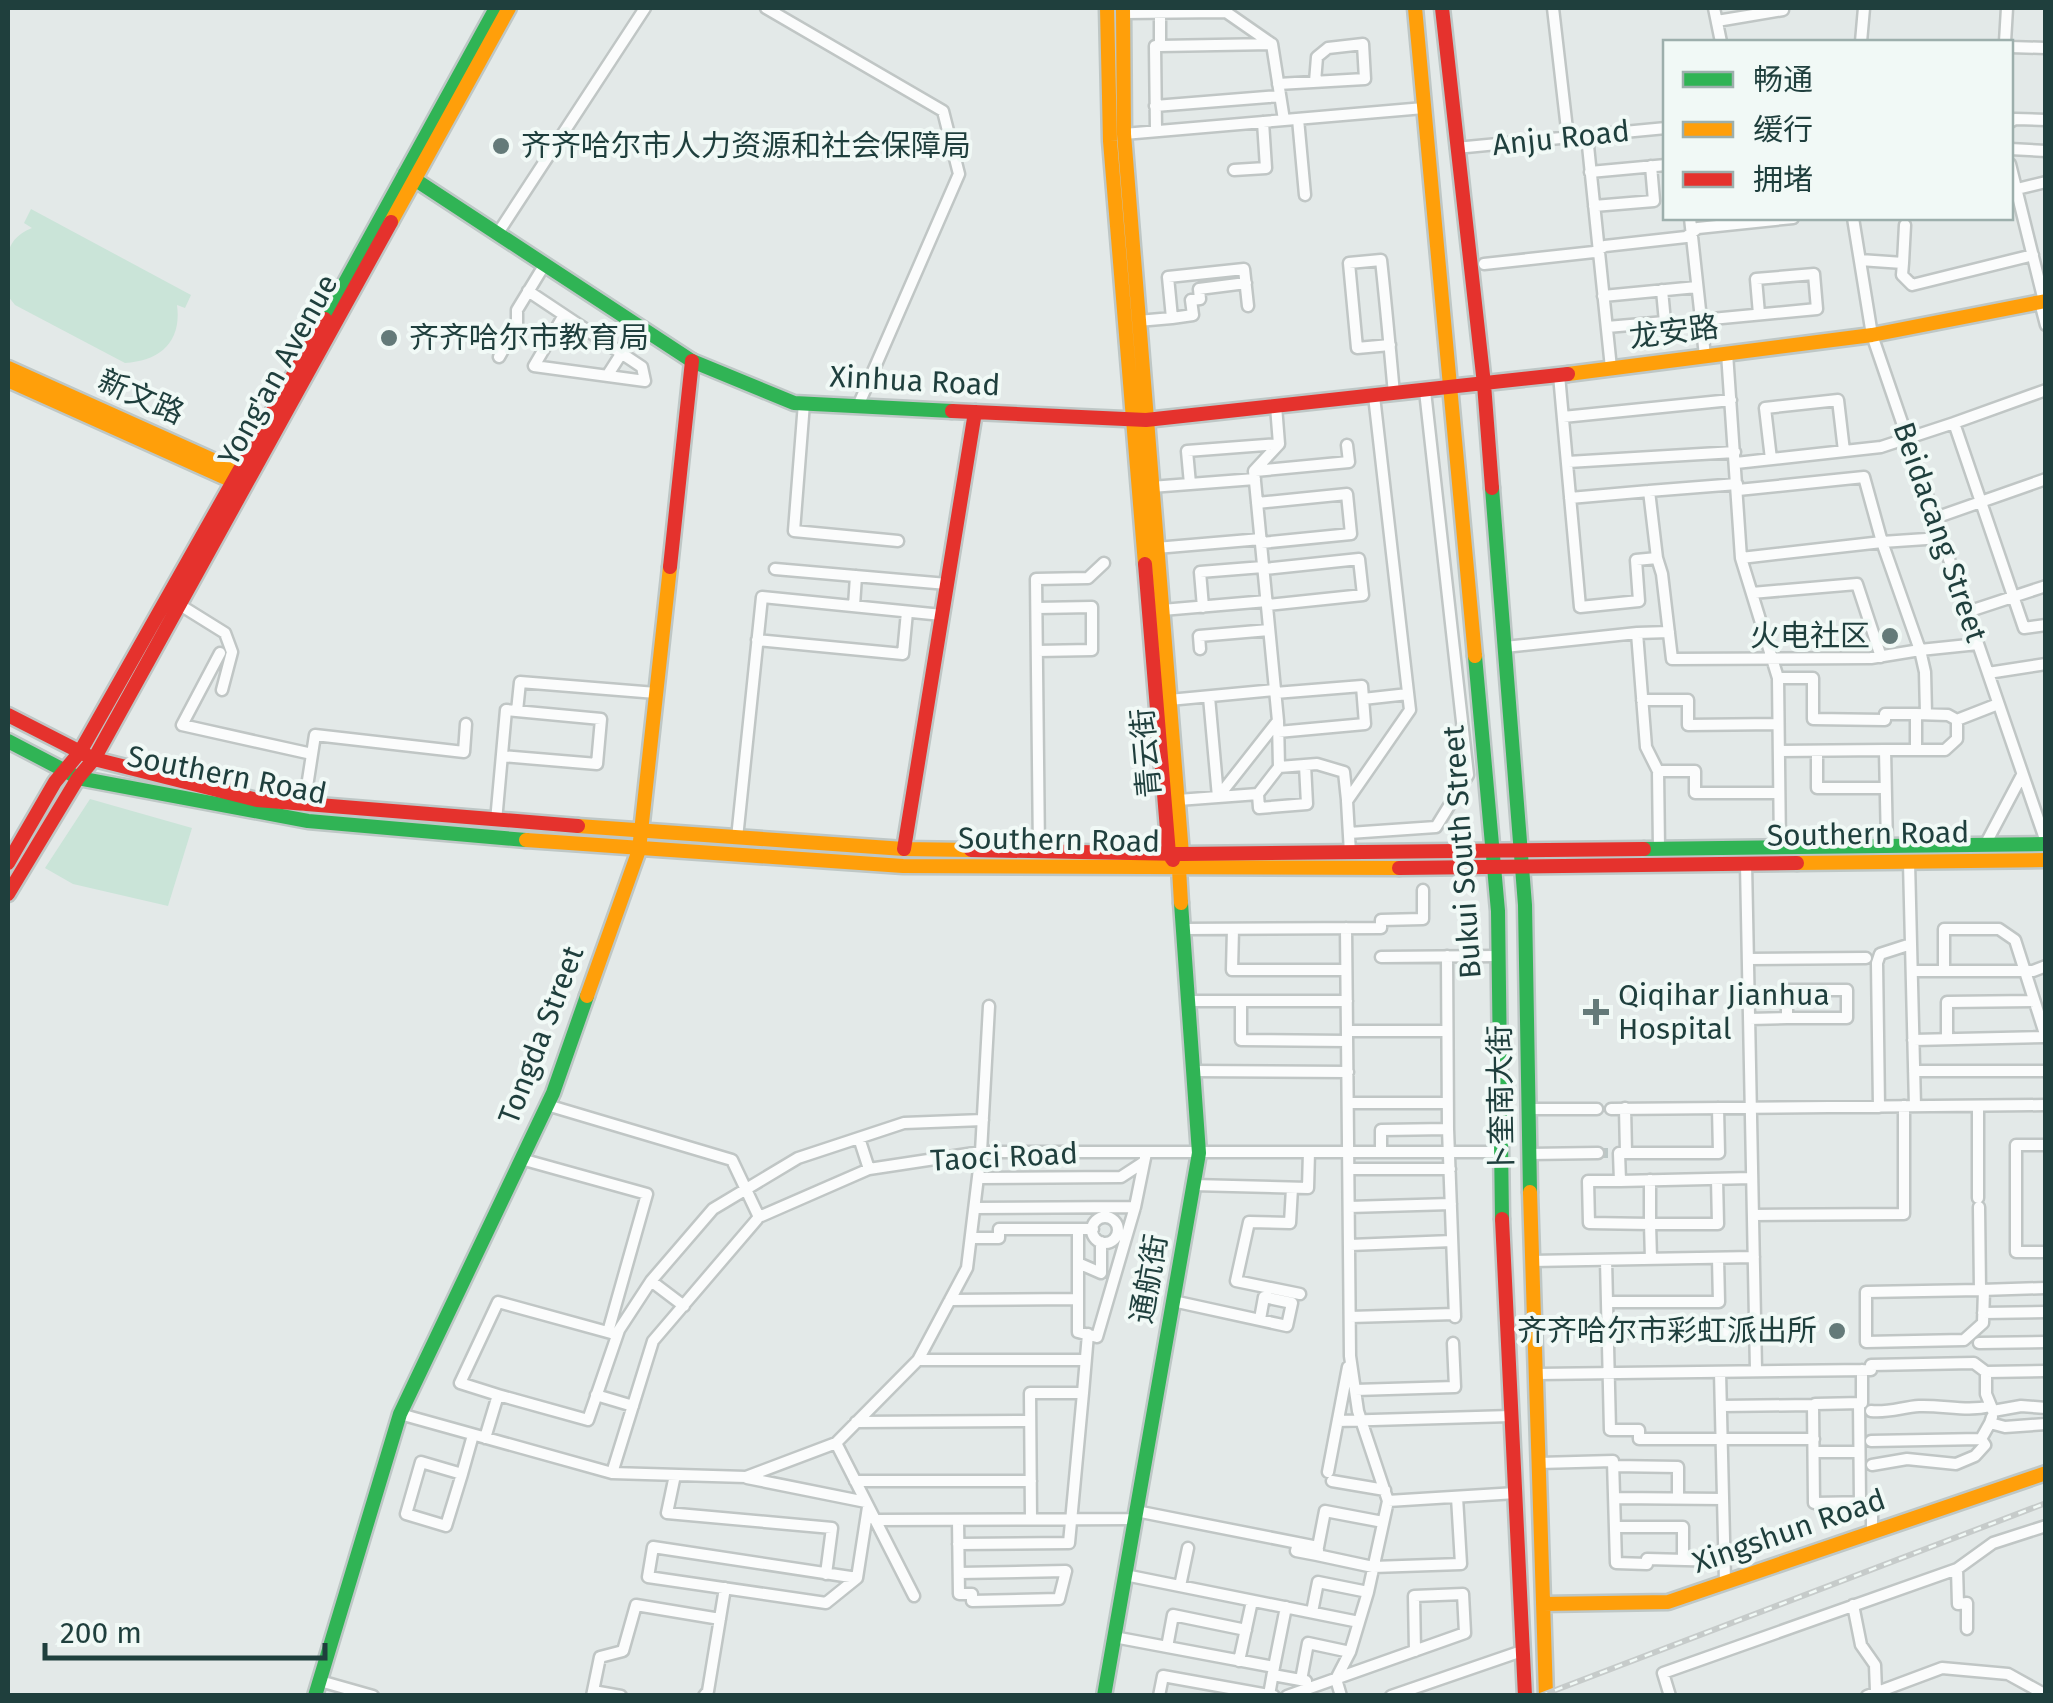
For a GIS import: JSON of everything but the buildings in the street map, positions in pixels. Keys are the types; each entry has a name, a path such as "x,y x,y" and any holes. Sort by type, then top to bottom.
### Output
{"main road":[{"name":"Yong'an Avenue","path":"87,756 244,480 410,176 496,8"},
{"name":"Yong'an Avenue","path":"410,176 509,8"},
{"name":"青云街","path":"1106,8 1110,141 1177,859"},
{"name":"Bukui South Street","path":"1416,8 1494,859 1502,1253 1525,1696"},
{"path":"1442,8 1484,384"},
{"name":"青云街","path":"1123,10 1124,134 1138,321 1138,420 1151,486 1178,800 1177,859"},
{"name":"Xinhua Road","path":"410,176 692,361 794,403 1138,420 1484,384"},
{"name":"龙安路","path":"1484,384 1872,335 2043,301"},
{"name":"Tongda Street","path":"317,1688 400,1414 547,1105 639,850 692,361"},
{"name":"新文路","path":"8,368 244,480"},
{"name":"新文路","path":"8,380 244,480"},
{"name":"卜奎南大街","path":"1484,384 1522,859 1546,1696"},
{"path":"904,850 975,412"},
{"name":"Yong'an Avenue","path":"87,756 180,605 244,480"},
{"name":"Southern Road","path":"8,715 87,756 257,800 904,850 1177,859 1522,859 1746,864 2046,860"},
{"name":"Southern Road","path":"8,741 72,774 256,814 639,850 902,866 1350,853 1494,859"},
{"path":"8,894 72,774 87,756"},
{"path":"8,863 55,782 72,774"},
{"name":"Southern Road","path":"1522,859 1659,849 2046,843"},
{"name":"通航街","path":"1106,1695 1199,1153 1177,859"},
{"name":"Xingshun Road","path":"1543,1604 1668,1602 2046,1473"}],"street":[{"path":"498,233 645,8"},
{"path":"766,8 943,111 959,174 858,406"},
{"path":"1553,8 1568,138"},
{"path":"1714,8 1720,40"},
{"path":"1862,40 1866,8"},
{"path":"2006,8 2008,40"},
{"path":"1123,10 1236,14 1272,44 1284,120"},
{"path":"1717,21 1783,10"},
{"path":"1160,46 1161,11"},
{"path":"1156,131 1155,46 1272,44"},
{"path":"1156,106 1315,82 1365,79 1363,44 1328,48 1316,57 1315,82"},
{"path":"2013,45 2046,48"},
{"path":"1124,134 1424,108"},
{"path":"1298,119 1305,194"},
{"path":"2013,120 2046,120"},
{"path":"1234,170 1266,168 1263,122"},
{"name":"Anju Road","path":"1456,148 1663,128"},
{"path":"1587,136 1611,368"},
{"path":"2013,149 2046,151"},
{"path":"1590,172 1663,165"},
{"path":"1594,206 1654,200 1651,166"},
{"path":"2046,182 2016,196 2033,255 2046,325"},
{"path":"1690,220 1705,356"},
{"path":"1484,264 1686,237 1698,228 1773,220"},
{"name":"Beidacang Street","path":"1853,220 1872,335 2046,843"},
{"path":"1905,225 1902,276 1912,285 2033,255"},
{"path":"1390,345 1357,348 1349,263 1381,260 1390,345 1394,394"},
{"path":"1860,260 1902,263"},
{"path":"499,357 518,325 517,310 544,264"},
{"path":"1172,318 1168,277 1244,269 1248,306"},
{"path":"1138,321 1193,315 1192,300 1200,299 1197,274"},
{"path":"1701,320 1817,309 1814,274 1756,280 1759,314"},
{"path":"1199,289 1246,283"},
{"path":"1604,296 1697,287"},
{"path":"1607,327 1665,322 1662,290"},
{"path":"528,291 564,315 642,368 645,380 534,366 564,315"},
{"path":"607,376 639,326"},
{"path":"1727,354 1740,558 1778,678 1780,848"},
{"path":"1559,375 1580,608 1639,602 1636,560 1657,558"},
{"path":"1568,462 1653,454 1654,459 1771,459 1881,447 2046,390"},
{"path":"1349,833 1436,826 1468,775 1426,391"},
{"path":"1347,801 1410,710 1374,396"},
{"path":"1562,417 1731,400"},
{"path":"1771,459 1765,408 1838,400 1844,452"},
{"path":"804,404 794,531 898,541"},
{"path":"1276,406 1280,444 1255,475 1279,767 1258,794 1259,808 1308,804 1304,765"},
{"path":"1954,422 2024,628 2046,625"},
{"path":"1190,484 1187,451 1280,444"},
{"path":"1151,486 1348,462 1347,445"},
{"path":"1570,498 1864,477 1925,672 1916,750"},
{"path":"1934,518 2046,478"},
{"path":"1650,490 1672,659 1880,657 1978,644"},
{"path":"1156,548 1352,534 1347,494 1257,503"},
{"path":"1740,558 1942,538"},
{"path":"1162,610 1267,603 1362,594 1359,559 1200,572 1203,607"},
{"path":"1039,852 1036,579 1088,578 1104,564"},
{"path":"774,569 947,584"},
{"path":"854,606 856,576"},
{"path":"1752,593 1856,584 1880,657"},
{"path":"1967,612 2046,586"},
{"path":"737,838 762,596 942,616"},
{"path":"180,605 225,633 232,652 222,690"},
{"path":"1037,608 1092,608 1092,650 1037,651"},
{"path":"758,640 903,654 907,612"},
{"path":"1200,649 1199,636 1269,630"},
{"path":"1505,648 1669,632"},
{"path":"1637,633 1646,748 1658,771 1659,849"},
{"path":"220,653 182,725 312,754"},
{"path":"1988,674 2043,664 2046,678"},
{"path":"1778,678 1814,678 1813,719 1885,720 1886,714 1921,714 1948,715 1957,720"},
{"path":"517,712 520,682 656,693"},
{"path":"1169,700 1362,686 1366,724 1278,727 1218,797"},
{"path":"1363,699 1408,694"},
{"path":"1209,696 1218,797"},
{"path":"1642,700 1688,700 1688,724 1778,724"},
{"path":"1957,720 1998,704"},
{"path":"496,820 506,710 601,719 597,764 502,756"},
{"path":"1779,751 1944,750 1957,739 1957,720"},
{"path":"304,806 315,735 464,752 466,724"},
{"path":"1885,750 1887,846"},
{"path":"1816,751 1817,788 1886,788"},
{"path":"1279,767 1316,764 1344,772 1350,853"},
{"path":"1658,771 1695,772 1695,793 1779,794"},
{"path":"1985,845 2022,775"},
{"path":"1178,800 1258,794"},
{"path":"1753,1215 1904,1214 1914,1071 1909,862"},
{"path":"1746,864 1756,1370"},
{"path":"1183,929 1381,928 1381,920 1424,919 1423,890"},
{"path":"1232,928 1232,970 1346,970"},
{"path":"1341,1696 1336,1679 1350,1652 1368,1592 1386,1496 1362,1422 1350,1356 1346,928"},
{"path":"1913,1040 2046,1037 2014,940 1999,929 1944,929 1944,971"},
{"path":"1879,1106 1877,962 1880,954 1911,944"},
{"path":"1350,1317 1455,1316 1448,1152 1447,956"},
{"path":"1382,957 1498,956"},
{"path":"1748,959 1866,958"},
{"path":"1912,971 2025,971 2046,966"},
{"path":"1749,1018 1787,1018 1847,1018 1847,990 1787,990 1787,1018"},
{"path":"1188,1001 1347,1001"},
{"path":"1241,1001 1241,1040 1447,1031"},
{"path":"1947,1039 1946,1002 2034,1001"},
{"path":"746,1477 836,1443 918,1360 967,1268 981,1152 989,1006"},
{"path":"1193,1071 1348,1072"},
{"path":"1914,1071 2046,1071"},
{"path":"1348,1102 1448,1103"},
{"path":"547,1105 732,1160 759,1217"},
{"path":"1612,1108 2046,1105"},
{"path":"1974,1363 1983,1318 1978,1106"},
{"path":"1529,1109 1597,1108"},
{"path":"1620,1181 1619,1153 1626,1108"},
{"path":"1619,1153 1719,1153 1718,1108"},
{"path":"612,1333 712,1209 798,1158 904,1124 983,1120"},
{"path":"1381,1152 1380,1130 1448,1129"},
{"path":"860,1138 869,1169"},
{"path":"2046,1144 2016,1145 2016,1252 2046,1252"},
{"name":"Taoci Road","path":"612,1473 653,1341 759,1217 869,1169 981,1152 1145,1157 1199,1153 1500,1152"},
{"path":"1193,1185 1308,1188 1310,1152"},
{"path":"1530,1154 1598,1154"},
{"path":"978,1178 1121,1177 1145,1157"},
{"path":"1078,1229 1078,1332 1097,1337 1145,1157"},
{"path":"522,1159 646,1194 612,1333 596,1395 588,1420 460,1383 498,1302 612,1333"},
{"path":"1349,1169 1450,1169"},
{"path":"1718,1179 1718,1224 1589,1223 1588,1181 1752,1178"},
{"path":"1650,1180 1651,1259"},
{"path":"1292,1188 1290,1223 1249,1222 1236,1282 1300,1294"},
{"path":"1349,1208 1452,1204"},
{"path":"974,1208 1130,1207"},
{"path":"1101,1242 1113,1240 1130,1207"},
{"path":"1092,1229 1098,1219 1106,1217 1114,1220 1118,1228"},
{"path":"971,1238 999,1238 999,1228 1092,1229"},
{"path":"1078,1263 1101,1272 1101,1242 1092,1229"},
{"path":"1350,1245 1452,1241"},
{"path":"1531,1262 1754,1257"},
{"path":"1607,1302 1718,1302 1718,1258"},
{"path":"1606,1260 1610,1430 1639,1430 1639,1438 1722,1439 1860,1452"},
{"path":"652,1282 684,1306"},
{"path":"2046,1288 1866,1292 1866,1342 1964,1340 1983,1318 2046,1312"},
{"path":"950,1300 1078,1299"},
{"path":"1173,1300 1260,1319"},
{"path":"1607,1333 1755,1334"},
{"path":"958,1544 1069,1543 1088,1334"},
{"path":"1814,1404 1862,1403 1871,1341"},
{"path":"1979,1343 2046,1342"},
{"path":"1355,1390 1455,1388 1454,1343"},
{"path":"1350,1356 1330,1476 1386,1496 1516,1493"},
{"path":"918,1360 1084,1360"},
{"path":"1537,1374 1974,1363 1986,1372 2046,1371"},
{"path":"1720,1372 1725,1581"},
{"path":"1986,1372 1986,1394 1992,1413 2006,1428 2046,1424"},
{"path":"1031,1519 1030,1393 1083,1393"},
{"path":"462,1474 421,1462 406,1514 446,1526 462,1474 498,1394"},
{"path":"596,1395 633,1406"},
{"path":"1859,1403 1860,1502"},
{"path":"1721,1406 1814,1405 1814,1503 1872,1502 1872,1532"},
{"path":"1871,1411 1884,1413 1924,1406 1992,1413 2021,1406 2046,1408"},
{"path":"1981,1439 1992,1413"},
{"path":"400,1414 612,1473 746,1477 867,1504"},
{"path":"1338,1421 1511,1416"},
{"path":"856,1422 1030,1421"},
{"path":"1872,1441 1981,1439"},
{"path":"1872,1465 1907,1458 1956,1464 1975,1456 1985,1445 1981,1439"},
{"path":"836,1443 914,1596"},
{"path":"1540,1463 1613,1461 1616,1564 1647,1564 1647,1559 1724,1561"},
{"path":"1613,1466 1678,1466 1678,1499"},
{"path":"676,1475 667,1513 832,1528 826,1574"},
{"path":"855,1481 1030,1480"},
{"path":"875,1520 1135,1515 1298,1543 1373,1567 1461,1564 1458,1497"},
{"path":"1614,1498 1723,1499"},
{"path":"856,1578 653,1547 648,1577 826,1603 856,1578 867,1504"},
{"path":"1317,1551 1325,1511 1383,1522"},
{"path":"958,1520 958,1544 959,1572 960,1594 972,1594 972,1600 1059,1599 1066,1571 959,1572"},
{"path":"1670,1696 1664,1673 1957,1569 1993,1543 2046,1526"},
{"path":"1615,1527 1684,1528 1683,1560"},
{"path":"1180,1586 1188,1548"},
{"path":"1957,1569 1958,1604 1967,1604 1967,1629"},
{"path":"1125,1575 1359,1622"},
{"path":"1312,1612 1318,1582 1368,1592"},
{"path":"704,1696 725,1588"},
{"path":"1287,1696 1465,1634 1464,1594 1414,1596 1415,1651"},
{"path":"1240,1661 1252,1600"},
{"path":"1853,1605 1862,1644 1875,1666 1872,1693 1942,1668 2008,1674 2046,1695"},
{"path":"621,1696 593,1693 600,1657 623,1651 636,1606 720,1619"},
{"path":"1159,1696 1162,1676 1271,1695 1286,1607"},
{"path":"1166,1647 1173,1615 1246,1630"},
{"path":"1114,1637 1240,1661 1322,1684"},
{"path":"1301,1680 1308,1643 1350,1652"},
{"path":"1391,1696 1518,1652"},
{"path":"317,1688 373,1696"}],"green space":[{"path":"31,209 191,295 185,308 177,305 176,329 166,347 149,358 125,363 15,305 8,296 8,255 15,240 32,228 24,223"},
{"path":"90,799 192,828 168,906 73,884 45,868"}],"tunnel":[{"path":"1598,1153 1613,1153"}],"railway":[{"path":"1540,1696 2046,1503"}],"traffic: fast":[{"path":"325,319 496,8"},
{"path":"405,173 692,361 794,403 952,411"},
{"path":"1492,488 1525,905 1530,1192"},
{"path":"1475,656 1498,911 1502,1219"},
{"path":"8,741 73,775"},
{"path":"78,778 308,821 526,840"},
{"path":"1644,849 2046,844"},
{"path":"1104,1696 1199,1153 1181,903"},
{"path":"315,1696 400,1414 553,1093 587,996"}],"traffic: slow":[{"path":"391,222 509,8"},
{"path":"1107,8 1110,141 1145,564"},
{"path":"1123,8 1124,134 1182,854 1181,903"},
{"path":"1415,8 1475,656"},
{"path":"1568,374 1872,335 2046,301"},
{"path":"8,368 246,475"},
{"path":"8,380 244,486"},
{"path":"587,996 639,850 670,567"},
{"path":"578,826 904,849 971,850"},
{"path":"526,840 903,866 1399,868"},
{"path":"1797,863 2046,860"},
{"path":"1530,1192 1546,1696"},
{"path":"1543,1604 1668,1602 2046,1473"}],"traffic: jam":[{"path":"1442,8 1492,488"},
{"path":"8,715 94,759 391,222"},
{"path":"80,752 325,319"},
{"path":"670,567 692,361"},
{"path":"952,411 1146,420 1568,374"},
{"path":"904,849 975,412"},
{"path":"1145,564 1169,854 1173,860"},
{"path":"8,863 55,782 80,752"},
{"path":"8,894 78,778 94,759 257,800 578,826"},
{"path":"971,850 1182,854 1644,849"},
{"path":"1399,868 1797,863"},
{"path":"1502,1219 1525,1696"}],"place":[{"name":"齐齐哈尔市人力资源和社会保障局","path":"501,146"},
{"name":"齐齐哈尔市教育局","path":"389,338"},
{"name":"火电社区","path":"1890,636"},
{"name":"Qiqihar Jianhua Hospital","path":"1596,1012"},
{"name":"齐齐哈尔市彩虹派出所","path":"1837,1331"}]}
